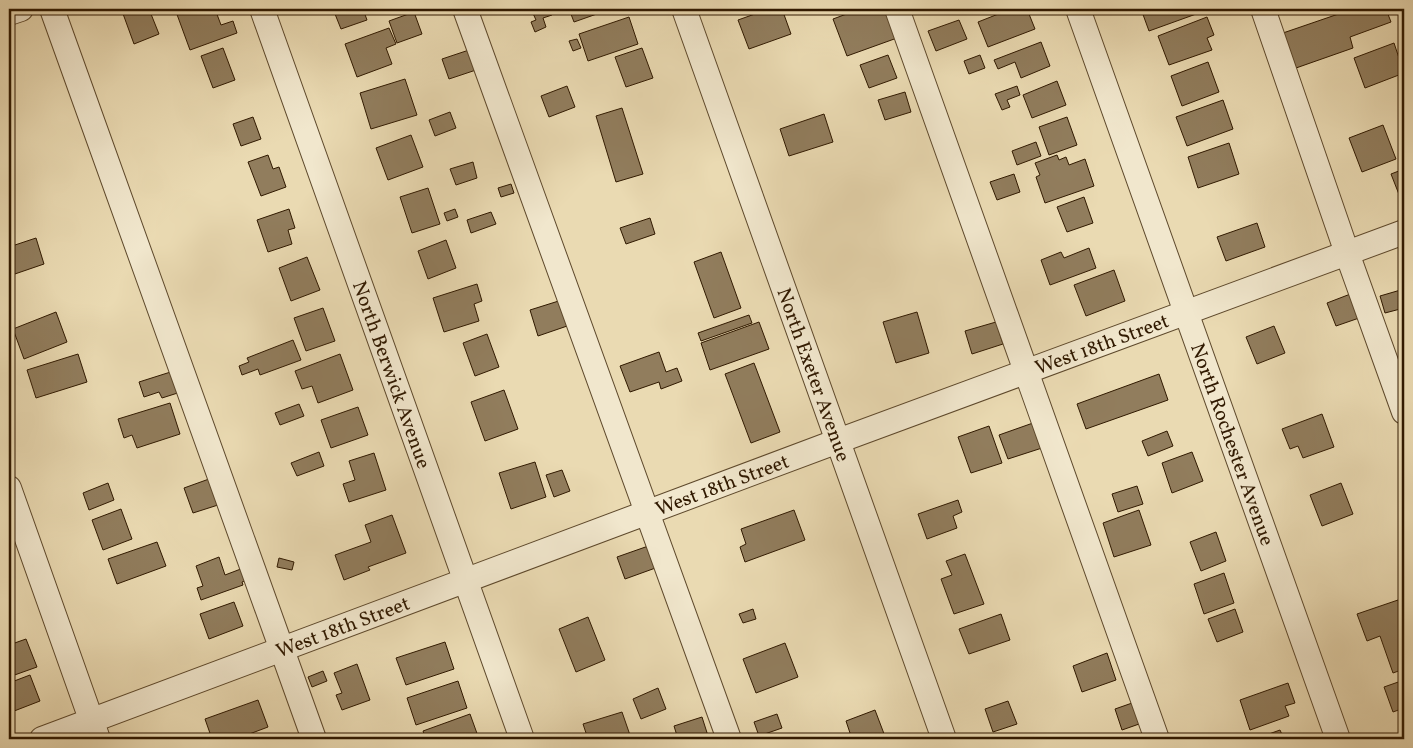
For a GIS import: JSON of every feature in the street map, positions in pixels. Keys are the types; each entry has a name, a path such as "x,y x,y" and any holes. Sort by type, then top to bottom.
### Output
{"street":[{"path":"9,13 21,9"},
{"path":"52,9 314,739"},
{"name":"North Berwick Avenue","path":"262,9 522,739"},
{"path":"465,9 729,739"},
{"name":"North Exeter Avenue","path":"684,9 944,739"},
{"path":"897,9 1156,739"},
{"name":"North Rochester Avenue","path":"1078,9 1338,739"},
{"path":"1263,9 1404,412"},
{"name":"West 18th Street","path":"42,739 95,730 282,649 1404,232"},
{"path":"9,488 95,730"}],"building":[{"path":"128,9 149,9 159,34 134,44 122,11"},
{"path":"175,9 215,9 221,25 233,21 237,33 190,50"},
{"path":"333,9 363,9 367,20 341,29"},
{"path":"531,9 549,9 552,15 543,18 546,27 535,32 531,22 536,20"},
{"path":"569,9 611,9 574,22"},
{"path":"769,9 782,9 791,34 749,49 738,20"},
{"path":"860,9 887,9 897,38 847,56 833,19"},
{"path":"1011,9 1027,9 1035,29 988,47 978,22"},
{"path":"1141,9 1210,9 1149,31"},
{"path":"1353,9 1386,9 1391,22 1350,37 1353,48 1296,68 1283,33"},
{"path":"414,12 422,34 397,43 389,21"},
{"path":"629,17 638,44 588,61 579,34"},
{"path":"1207,17 1214,35 1207,38 1212,50 1169,65 1158,36"},
{"path":"959,20 967,39 936,51 928,31"},
{"path":"389,28 396,44 386,48 392,64 357,77 345,44"},
{"path":"577,39 581,48 573,51 569,41"},
{"path":"1041,42 1050,66 1021,78 1015,62 998,69 994,60"},
{"path":"1394,43 1404,73 1365,88 1354,58"},
{"path":"223,48 235,80 213,88 201,56"},
{"path":"475,48 482,68 449,79 442,59"},
{"path":"642,48 653,78 626,87 615,57"},
{"path":"888,55 897,78 869,88 860,65"},
{"path":"980,55 985,68 969,74 964,61"},
{"path":"1208,62 1219,92 1182,106 1171,76"},
{"path":"405,79 417,115 371,129 360,93"},
{"path":"1057,81 1066,105 1032,118 1023,95"},
{"path":"567,86 575,107 549,117 541,96"},
{"path":"1017,86 1020,95 1007,100 1010,107 1002,110 995,94"},
{"path":"905,92 911,112 885,120 878,100"},
{"path":"1223,100 1233,129 1187,146 1176,117"},
{"path":"622,108 643,174 616,182 596,116"},
{"path":"450,112 456,128 435,136 429,120"},
{"path":"824,114 833,142 789,156 780,129"},
{"path":"253,117 261,139 241,146 233,124"},
{"path":"1067,117 1077,145 1049,155 1039,127"},
{"path":"1383,125 1396,159 1362,172 1349,138"},
{"path":"411,135 423,167 388,180 376,148"},
{"path":"1036,142 1041,156 1017,165 1012,151"},
{"path":"1229,143 1239,174 1198,188 1188,157"},
{"path":"268,155 273,169 279,167 286,187 261,196 248,162"},
{"path":"1057,155 1059,160 1066,157 1069,165 1085,159 1094,186 1045,203 1036,177 1040,175 1035,163"},
{"path":"473,162 477,178 456,185 450,169"},
{"path":"1404,169 1404,196 1400,197 1391,174"},
{"path":"1014,174 1020,192 997,200 990,182"},
{"path":"511,184 514,193 501,197 498,188"},
{"path":"428,188 440,224 412,233 400,197"},
{"path":"1084,197 1093,223 1067,232 1057,207"},
{"path":"289,209 295,228 288,230 292,244 268,252 257,220"},
{"path":"455,209 458,217 447,221 444,213"},
{"path":"491,212 496,224 471,233 467,220"},
{"path":"650,218 655,234 626,244 620,228"},
{"path":"1257,223 1265,247 1226,261 1217,237"},
{"path":"36,238 44,264 9,276 9,247"},
{"path":"446,240 456,268 428,279 418,251"},
{"path":"1089,248 1096,268 1050,285 1041,260 1061,252 1064,258"},
{"path":"721,252 741,308 714,318 694,262"},
{"path":"307,257 320,290 291,301 279,268"},
{"path":"1114,270 1125,301 1086,316 1074,285"},
{"path":"477,284 482,301 474,304 479,321 444,332 433,298"},
{"path":"1404,289 1404,308 1385,313 1380,296"},
{"path":"1353,293 1362,317 1336,326 1327,303"},
{"path":"565,299 573,324 538,336 530,310"},
{"path":"323,308 335,341 306,351 294,318"},
{"path":"56,312 67,342 24,359 13,329"},
{"path":"917,312 929,353 896,363 883,322"},
{"path":"749,315 752,323 701,341 698,333"},
{"path":"759,322 769,349 710,370 701,343"},
{"path":"996,322 1003,344 972,354 965,331"},
{"path":"1274,326 1285,353 1257,364 1246,337"},
{"path":"487,334 499,367 475,376 463,343"},
{"path":"293,340 301,360 260,375 258,369 242,375 239,366 249,362 247,358"},
{"path":"659,352 666,372 677,368 682,381 661,389 659,382 630,392 620,366"},
{"path":"78,354 87,382 36,398 27,370"},
{"path":"340,354 353,390 318,403 312,386 302,389 295,371"},
{"path":"754,363 780,432 751,443 725,374"},
{"path":"180,369 187,390 162,398 159,392 144,397 139,382"},
{"path":"1159,374 1168,400 1086,429 1077,404"},
{"path":"504,390 518,429 485,441 471,402"},
{"path":"170,403 180,434 137,448 132,435 124,438 118,419"},
{"path":"299,404 304,416 280,425 275,413"},
{"path":"358,407 368,435 331,448 321,420"},
{"path":"1322,414 1334,447 1303,458 1298,446 1290,449 1282,429"},
{"path":"1033,423 1042,448 1008,459 999,435"},
{"path":"989,426 1002,463 971,473 958,437"},
{"path":"1167,431 1173,446 1148,456 1142,441"},
{"path":"319,452 324,466 297,476 291,463"},
{"path":"1192,452 1203,481 1172,493 1162,463"},
{"path":"374,453 386,490 349,502 343,484 355,480 349,461"},
{"path":"535,462 546,497 511,509 499,473"},
{"path":"562,470 570,491 554,497 546,475"},
{"path":"209,479 218,505 193,513 184,488"},
{"path":"108,483 114,500 89,510 83,493"},
{"path":"1341,483 1353,514 1322,526 1310,495"},
{"path":"1137,486 1143,504 1118,512 1112,494"},
{"path":"958,500 962,512 953,516 957,528 927,539 918,514"},
{"path":"121,509 132,539 103,550 92,520"},
{"path":"794,510 805,540 745,562 740,547 746,544 741,529"},
{"path":"1139,510 1151,545 1114,557 1103,523"},
{"path":"392,515 406,553 368,567 370,570 344,580 335,555 371,542 365,525"},
{"path":"1216,532 1226,561 1201,571 1190,542"},
{"path":"157,542 166,566 117,584 108,559"},
{"path":"654,544 661,566 625,579 617,557"},
{"path":"965,554 984,604 954,614 941,579 952,575 946,561"},
{"path":"219,557 225,575 246,567 250,579 242,582 243,585 201,600 197,588 203,586 196,566"},
{"path":"279,558 294,562 292,570 277,567"},
{"path":"1224,573 1234,603 1204,614 1194,584"},
{"path":"1398,600 1404,619 1404,669 1393,673 1380,636 1367,641 1357,614"},
{"path":"234,602 243,626 209,639 200,614"},
{"path":"753,609 756,619 743,623 739,614"},
{"path":"1235,609 1243,632 1217,642 1208,619"},
{"path":"1001,614 1010,640 969,654 959,629"},
{"path":"588,617 605,660 576,672 559,629"},
{"path":"26,639 37,667 9,677 9,645"},
{"path":"445,642 454,669 406,685 396,658"},
{"path":"785,643 798,677 756,693 743,659"},
{"path":"1107,653 1116,680 1082,692 1073,666"},
{"path":"357,664 370,700 342,710 336,695 342,693 334,673"},
{"path":"323,671 327,681 312,687 308,677"},
{"path":"30,675 40,701 9,713 9,683"},
{"path":"1404,680 1404,708 1393,712 1384,687"},
{"path":"458,681 467,708 416,725 407,698"},
{"path":"1288,683 1295,703 1285,706 1289,716 1250,730 1240,700"},
{"path":"658,688 666,709 641,719 633,699"},
{"path":"258,700 268,727 236,739 212,739 205,719"},
{"path":"1008,701 1017,724 993,732 985,709"},
{"path":"1135,702 1142,723 1122,730 1115,709"},
{"path":"875,710 886,739 852,739 846,721"},
{"path":"622,712 631,738 588,739 583,724"},
{"path":"470,714 479,739 426,739 423,731"},
{"path":"777,714 782,728 759,736 754,722"},
{"path":"702,717 709,739 678,739 674,726"},
{"path":"1280,730 1284,739 1255,739"}]}
